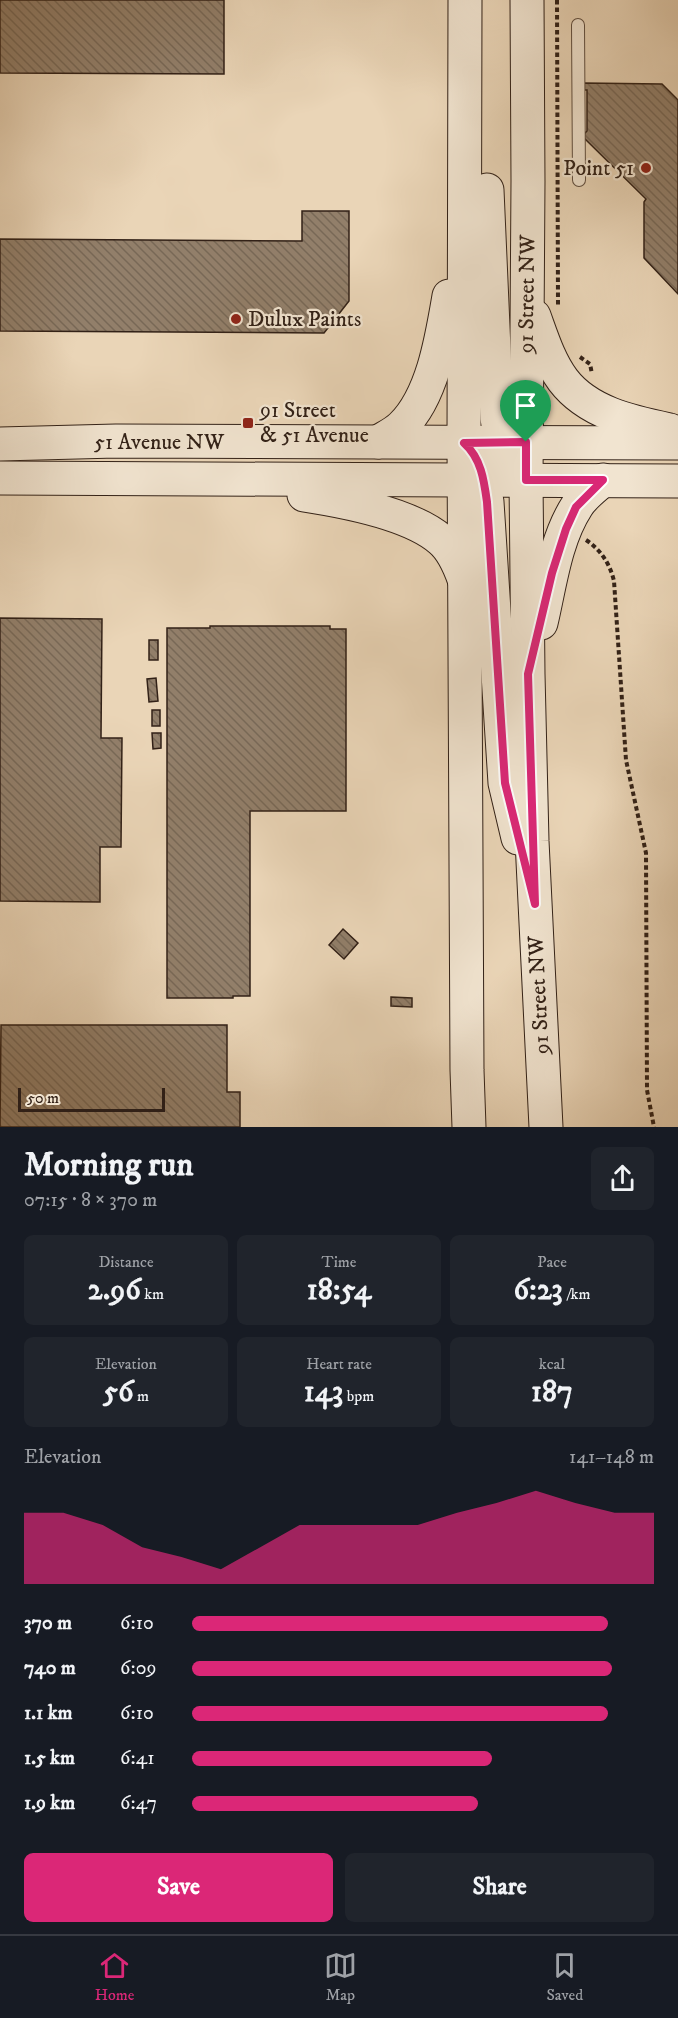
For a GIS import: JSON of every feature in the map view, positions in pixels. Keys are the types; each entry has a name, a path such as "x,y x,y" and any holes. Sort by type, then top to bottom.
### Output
{"main road":[{"path":"465,0 464,443 474,452 474,481 465,582 469,1127"},
{"name":"91 Street NW","path":"513,442 527,298 528,0"},
{"path":"466,93 484,147 497,418 513,442 506,455 526,480"},
{"path":"378,442 402,427 420,401 434,365 442,338 466,202"},
{"path":"527,298 550,358 568,386 609,414 641,424 678,431"},
{"name":"51 Avenue NW","path":"0,444 116,441 678,443"},
{"name":"51 Avenue NW","path":"0,478 678,481"},
{"path":"211,479 332,500 374,510 408,522 432,533 447,546 465,582"},
{"name":"91 Street NW","path":"526,480 528,674 535,904 546,1127"},
{"path":"528,674 552,573 566,529 576,507 603,480"},
{"path":"474,481 487,502 505,783 535,904"}],"lane":[{"path":"578,25 579,180"}],"path":[{"path":"557,0 558,309"},
{"path":"575,352 590,364 592,369 589,381"},
{"path":"581,537 600,552 612,572 614,582 626,760 646,853 647,1090 654,1127"}],"building":[{"path":"0,0 224,0 224,74 0,73"},
{"name":"Point 51","path":"584,83 662,84 678,100 678,294 644,258 644,202 646,199 582,136 587,131 587,90 584,90"},
{"path":"302,211 349,211 349,301 324,333 0,331 0,239 302,241"},
{"path":"0,618 102,619 101,738 122,738 121,847 100,847 100,902 0,901"},
{"path":"210,626 330,626 330,629 346,629 346,811 250,811 250,996 167,998 167,628 210,628"},
{"path":"149,640 158,640 158,660 149,660"},
{"path":"156,678 158,701 149,702 147,679"},
{"path":"152,710 160,710 160,726 152,726"},
{"path":"152,733 161,733 161,748 153,749"},
{"path":"343,929 358,943 344,959 329,945"},
{"path":"391,997 412,998 412,1007 391,1006"},
{"path":"1,1025 227,1025 227,1092 240,1092 240,1127 0,1127"}],"place":[{"name":"Point 51","path":"646,168"},
{"name":"Dulux Paints","path":"236,319"},
{"name":"91 Street & 51 Avenue","path":"248,423"}],"route":[{"path":"526,442 526,480 603,480 576,507 566,529 552,573 528,674 535,904 505,783 484,481 474,452 464,443 526,442"}]}
